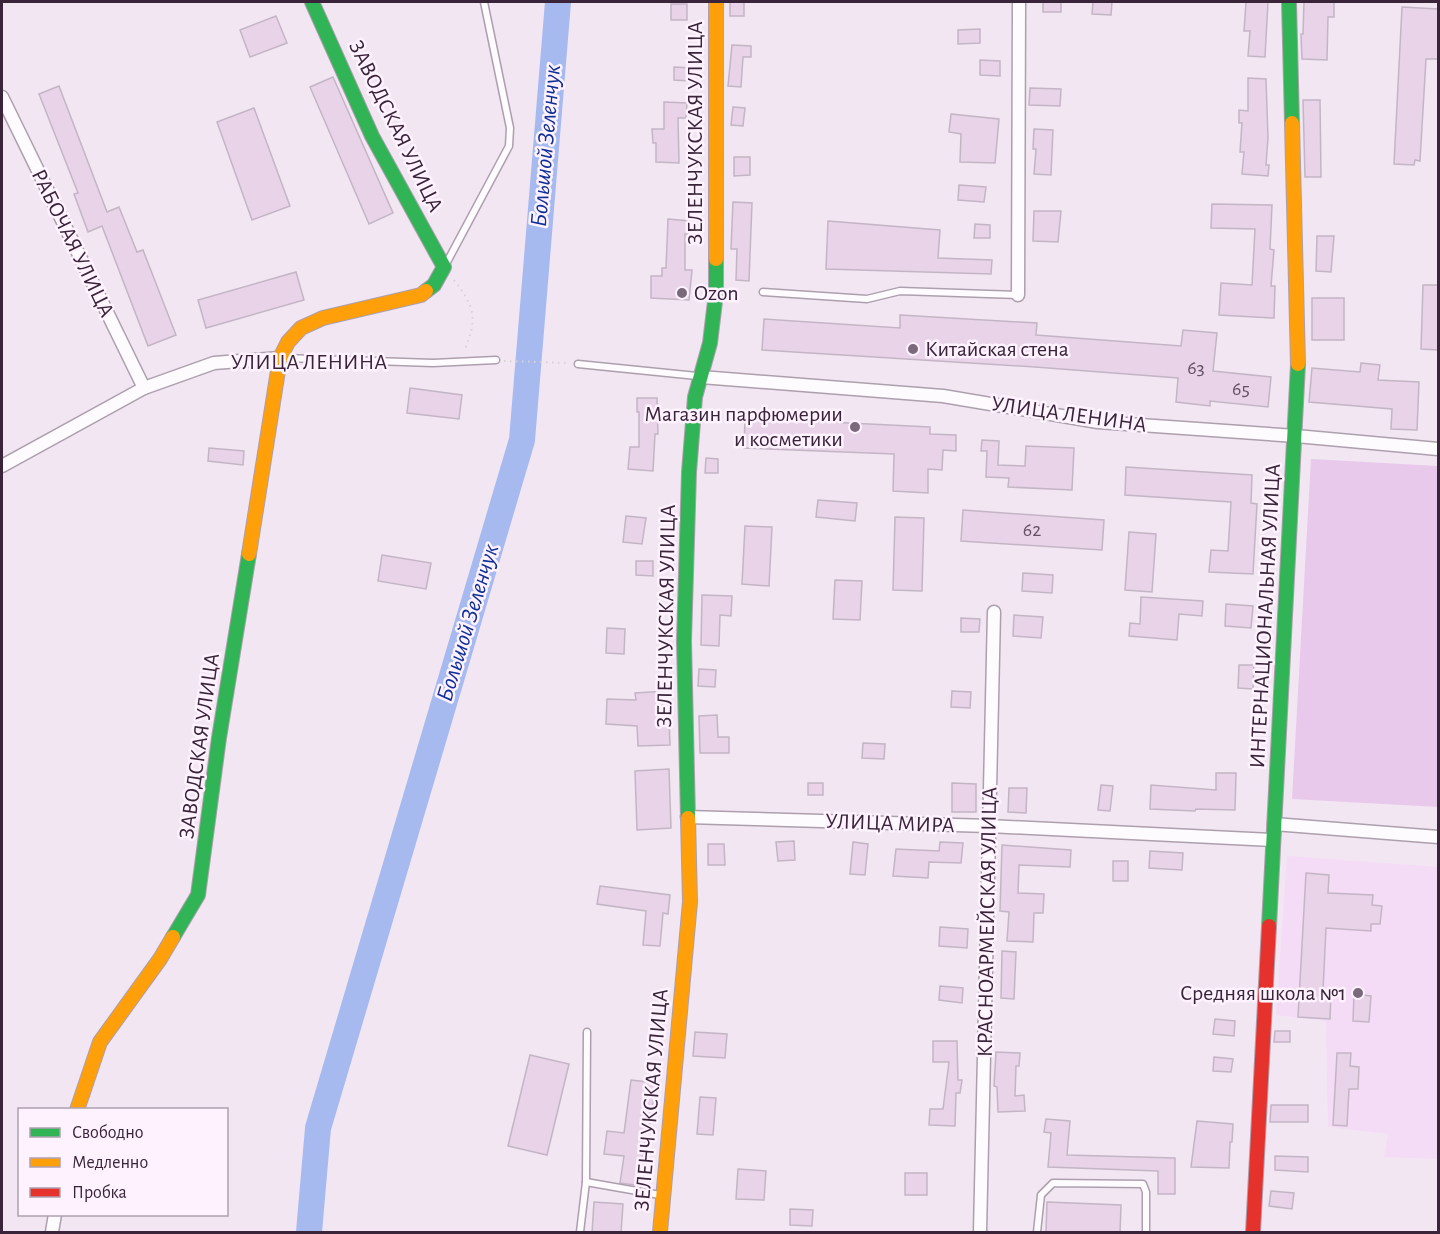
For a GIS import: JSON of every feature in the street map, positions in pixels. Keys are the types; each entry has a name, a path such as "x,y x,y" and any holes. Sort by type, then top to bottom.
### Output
{"street":[{"name":"ЗАВОДСКАЯ УЛИЦА","path":"312,2 372,136 444,267"},
{"name":"ЗЕЛЕНЧУКСКАЯ УЛИЦА","path":"660,1233 690,902 684,641 688,472 695,397 710,343 716,293 716,2"},
{"path":"1018,295 1019,2"},
{"name":"ИНТЕРНАЦИОНАЛЬНАЯ УЛИЦА","path":"1253,1233 1296,436 1298,363 1289,2"},
{"name":"РАБОЧАЯ УЛИЦА","path":"2,97 144,388"},
{"path":"280,358 288,342 301,328 323,318 421,295 434,285 444,267"},
{"name":"ЗАВОДСКАЯ УЛИЦА","path":"78,1108 100,1042 160,959 198,895 219,738 280,358"},
{"name":"УЛИЦА ЛЕНИНА","path":"2,466 144,388 214,363 280,358"},
{"name":"УЛИЦА ЛЕНИНА","path":"701,377 943,396 1098,422 1438,449"},
{"name":"КРАСНОАРМЕЙСКАЯ УЛИЦА","path":"980,1233 994,612"},
{"name":"УЛИЦА МИРА","path":"687,816 989,826 1273,840"},
{"path":"1274,824 1438,837"},
{"path":"52,1233 55,1216"}],"lane":[{"path":"444,267 509,146 510,128 484,2"},
{"path":"763,292 867,299 900,291 1018,295"},
{"name":"УЛИЦА ЛЕНИНА","path":"280,358 459,362 496,360"},
{"path":"579,364 701,377"},
{"path":"580,1233 586,1182 587,1032"},
{"path":"586,1182 664,1196"},
{"path":"1037,1233 1041,1195 1053,1183 1143,1184 1146,1192 1146,1233"}],"path":[{"path":"444,267 468,299 472,313 471,334 459,362"},
{"path":"496,360 579,364"}],"shaded area":[{"path":"1311,459 1438,466 1438,807 1292,799"},
{"name":"Средняя школа №1","path":"1287,856 1438,867 1438,1159 1384,1157 1388,1134 1328,1127 1326,1021 1276,1015"}],"building":[{"path":"730,2 744,2 744,16 730,16"},
{"path":"1043,2 1061,2 1061,12 1043,12"},
{"path":"1093,2 1112,2 1111,15 1092,14"},
{"path":"1246,2 1268,2 1265,57 1248,56 1250,31 1244,31"},
{"path":"1304,2 1334,2 1334,17 1328,17 1327,60 1302,59 1301,34 1303,34"},
{"path":"671,4 687,4 687,20 671,20"},
{"path":"1402,7 1438,9 1438,59 1426,59 1420,161 1415,160 1414,165 1394,164"},
{"path":"276,16 287,43 250,57 240,30"},
{"path":"980,29 980,43 958,44 958,30"},
{"path":"732,45 751,46 751,57 743,57 741,87 728,86"},
{"path":"980,60 1000,61 1000,76 980,75"},
{"path":"674,67 691,68 690,81 674,80"},
{"path":"333,77 393,213 369,224 310,87"},
{"path":"1248,78 1266,79 1268,176 1242,174 1244,152 1240,152 1242,123 1239,123 1239,110 1248,111"},
{"path":"59,86 107,212 119,207 137,252 143,250 176,335 148,346 102,226 88,232 74,194 78,193 39,94"},
{"path":"1030,88 1061,89 1060,106 1029,105"},
{"path":"1303,100 1320,100 1321,177 1305,177"},
{"path":"664,102 687,103 686,118 678,118 679,163 656,162 656,143 653,143 652,129 664,129"},
{"path":"733,107 745,108 743,126 731,125"},
{"path":"254,108 290,206 252,220 217,122"},
{"path":"951,114 999,119 995,163 960,162 961,134 949,132"},
{"path":"1034,129 1053,130 1051,175 1034,174 1036,149 1033,149"},
{"path":"734,157 750,157 750,175 734,176"},
{"path":"959,185 986,187 984,202 958,200"},
{"path":"733,202 752,203 749,281 736,280 737,249 731,249"},
{"path":"1212,204 1272,205 1270,249 1274,250 1271,286 1275,286 1274,318 1219,315 1221,283 1252,285 1255,229 1211,228"},
{"path":"1034,211 1061,211 1058,242 1033,241"},
{"path":"668,219 690,221 689,234 685,234 685,270 692,270 689,300 651,298 651,276 662,276 662,268 666,268"},
{"path":"828,221 940,230 938,258 992,260 991,274 826,269"},
{"path":"975,224 990,225 990,238 974,238"},
{"path":"1317,236 1334,236 1331,272 1316,271"},
{"path":"296,272 304,300 206,328 198,300"},
{"path":"1423,285 1438,285 1438,350 1421,349"},
{"path":"1312,298 1344,298 1344,340 1312,340"},
{"path":"900,315 1037,323 1036,335 1181,346 1183,330 1217,333 1213,371 1271,377 1268,407 1210,401 1210,406 1176,402 1178,378 762,350 764,319 900,328"},
{"path":"1361,363 1380,365 1378,380 1419,382 1417,430 1391,429 1392,409 1309,402 1312,368 1360,372"},
{"path":"410,388 462,395 459,419 407,413"},
{"path":"637,398 657,398 658,434 655,434 653,471 628,469 630,447 639,447"},
{"path":"745,418 930,427 930,434 956,435 956,451 943,450 942,470 928,469 928,493 893,491 894,454 744,448"},
{"path":"982,440 999,441 998,465 1025,466 1026,446 1074,448 1072,490 1008,487 1009,478 986,477 987,451 981,451"},
{"path":"209,448 244,451 243,465 208,461"},
{"path":"706,458 718,459 718,473 705,473"},
{"path":"1126,467 1252,475 1251,503 1257,504 1253,574 1209,572 1211,550 1228,551 1231,502 1125,495"},
{"path":"818,500 857,503 855,521 816,517"},
{"path":"963,510 1104,520 1102,550 961,541"},
{"path":"626,516 646,518 642,544 623,542"},
{"path":"895,517 924,518 922,591 893,590"},
{"path":"745,526 772,527 769,586 742,584"},
{"path":"1129,532 1156,534 1152,592 1125,590"},
{"path":"382,555 431,563 426,589 378,581"},
{"path":"636,561 653,561 653,576 636,575"},
{"path":"1023,573 1053,575 1052,593 1022,591"},
{"path":"835,580 862,581 860,620 833,619"},
{"path":"702,595 732,596 731,616 720,615 719,646 701,645"},
{"path":"1141,597 1203,601 1202,616 1179,614 1177,640 1129,636 1130,623 1140,624"},
{"path":"1226,604 1253,606 1251,628 1225,626"},
{"path":"1014,615 1043,617 1041,638 1013,636"},
{"path":"961,618 980,619 979,632 961,632"},
{"path":"607,628 625,629 624,654 606,653"},
{"path":"1239,665 1254,665 1253,689 1238,688"},
{"path":"699,669 716,670 715,687 698,686"},
{"path":"668,691 670,745 638,746 637,726 606,724 607,699 636,700 635,693"},
{"path":"952,691 971,692 970,708 951,707"},
{"path":"717,715 718,737 729,737 729,753 700,753 699,716"},
{"path":"863,743 885,744 884,759 862,758"},
{"path":"669,769 671,828 637,830 635,771"},
{"path":"1216,773 1236,773 1235,810 1150,809 1151,785 1216,790"},
{"path":"808,783 823,783 823,795 808,795"},
{"path":"952,783 976,784 976,812 952,812"},
{"path":"1101,785 1113,786 1110,811 1098,810"},
{"path":"1009,788 1027,788 1026,813 1008,812"},
{"path":"794,841 795,860 778,861 776,842"},
{"path":"853,842 868,844 865,875 850,874"},
{"path":"940,842 963,843 961,863 929,862 928,878 893,876 896,849 939,851"},
{"path":"708,844 724,844 725,865 708,865"},
{"path":"1002,845 1071,850 1070,867 1019,865 1018,893 1044,894 1043,913 1034,913 1033,942 1007,941 1009,912 1000,911"},
{"path":"1150,851 1183,853 1182,870 1149,868"},
{"path":"1113,861 1128,861 1128,881 1113,881"},
{"path":"1306,873 1329,875 1328,893 1373,895 1372,905 1382,906 1380,924 1371,924 1371,931 1326,928 1323,991 1331,992 1330,1019 1298,1017"},
{"path":"600,886 670,895 668,914 663,913 660,946 643,945 646,911 597,904"},
{"path":"940,927 968,929 967,948 939,946"},
{"path":"1002,951 1016,952 1014,999 1001,998"},
{"path":"940,986 963,988 962,1003 939,1000"},
{"path":"1354,994 1371,996 1369,1022 1353,1021"},
{"path":"1215,1019 1235,1021 1234,1036 1213,1034"},
{"path":"1275,1031 1290,1031 1290,1042 1274,1042"},
{"path":"695,1032 727,1034 725,1058 693,1056"},
{"path":"933,1041 957,1041 958,1080 962,1080 960,1093 956,1093 955,1126 929,1125 930,1109 943,1109 949,1062 933,1062"},
{"path":"996,1052 1020,1053 1019,1066 1016,1066 1015,1096 1024,1095 1025,1111 998,1112 997,1087 994,1086"},
{"path":"1337,1053 1351,1053 1350,1066 1359,1067 1358,1089 1349,1089 1347,1126 1333,1125"},
{"path":"530,1055 569,1064 547,1155 508,1146"},
{"path":"1214,1057 1233,1059 1231,1072 1213,1071"},
{"path":"631,1080 656,1083 650,1124 647,1124 641,1171 644,1171 643,1186 620,1183 624,1156 604,1154 607,1131 624,1133"},
{"path":"700,1097 716,1098 713,1135 697,1134"},
{"path":"1271,1105 1308,1105 1308,1122 1270,1122"},
{"path":"1046,1119 1070,1121 1067,1155 1175,1158 1175,1194 1158,1194 1158,1171 1048,1167 1051,1133 1044,1132"},
{"path":"1197,1121 1233,1124 1229,1168 1191,1167"},
{"path":"1275,1156 1308,1157 1308,1172 1275,1170"},
{"path":"738,1169 766,1171 764,1200 736,1199"},
{"path":"905,1173 927,1173 927,1195 905,1195"},
{"path":"1271,1191 1294,1193 1292,1209 1269,1206"},
{"path":"594,1202 623,1204 621,1233 592,1233"},
{"path":"1047,1202 1121,1205 1120,1233 1046,1232"},
{"path":"790,1209 813,1210 812,1226 790,1225"}],"waterway":[{"name":"Большой Зеленчук","path":"309,1232 318,1128 522,440 558,2"}],"traffic: fast":[{"path":"312,2 372,136 444,267 434,285 426,291"},
{"path":"1289,2 1292,123"},
{"path":"688,818 684,641 689,472 695,397 710,343 716,293 716,259"},
{"path":"1269,926 1298,364"},
{"path":"173,937 198,895 219,738 249,554"}],"traffic: slow":[{"path":"716,2 716,259"},
{"path":"1292,123 1298,364"},
{"path":"249,554 280,358 288,342 301,328 323,318 421,295 426,291"},
{"path":"660,1232 690,902 688,818"},
{"path":"78,1108 100,1042 160,959 173,937"}],"traffic: jam":[{"path":"1253,1232 1269,926"}],"place":[{"name":"Ozon","path":"682,293"},
{"name":"Китайская стена","path":"913,349"},
{"name":"Магазин парфюмерии и косметики","path":"855,427"},
{"name":"Средняя школа №1","path":"1358,993"}]}
